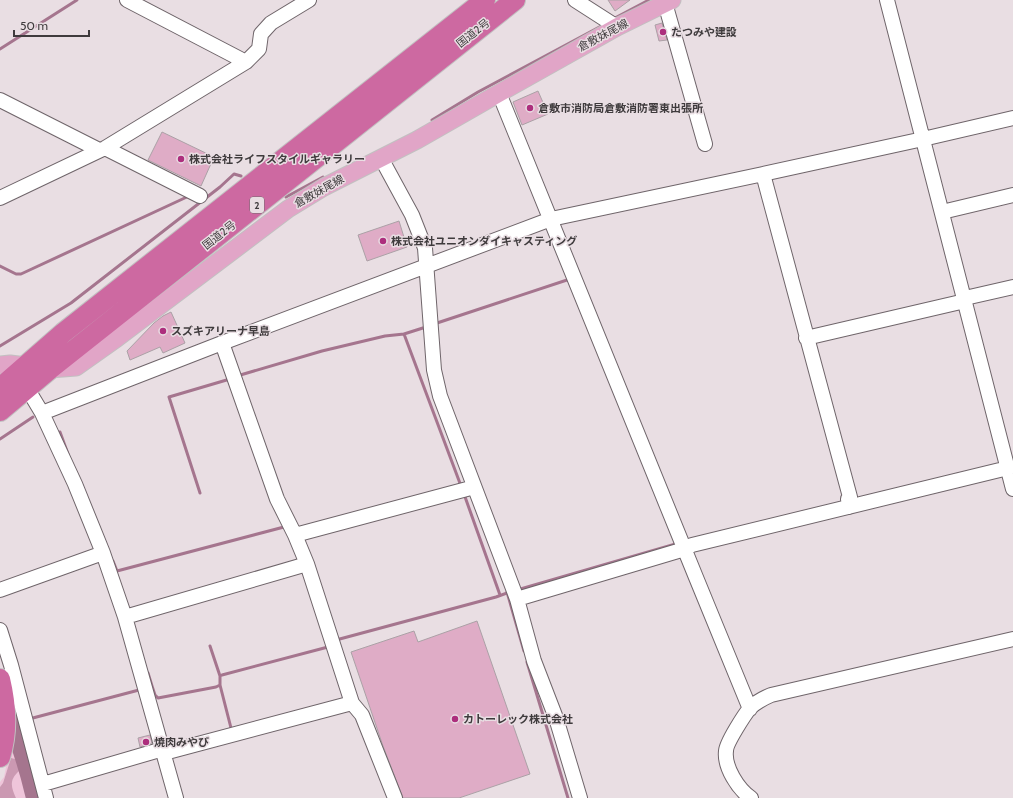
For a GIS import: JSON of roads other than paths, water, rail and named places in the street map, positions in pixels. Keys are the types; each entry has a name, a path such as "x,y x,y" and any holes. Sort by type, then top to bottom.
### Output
{"highway":[{"name":"国道2号","path":"0,388 63,333 485,0"},
{"name":"国道2号","path":"0,411 515,0"},
{"path":"0,679 5,704 1,754"}],"main road":[{"name":"倉敷妹尾線","path":"0,366 10,364 50,370 76,367 117,338 288,209 324,187 416,140 499,93 612,24 667,1"}],"street":[{"path":"128,0 250,58"},
{"path":"0,198 106,150 250,58 259,49 261,34 271,23 309,0"},
{"path":"575,0 612,24"},
{"path":"887,0 1008,462 1013,489"},
{"path":"667,1 705,144"},
{"path":"499,93 550,216 681,547 750,709"},
{"path":"0,100 200,196"},
{"path":"42,413 550,216 763,174 1013,118"},
{"path":"381,158 412,215 425,248 434,370 440,396 517,599 534,661 556,718 580,798"},
{"path":"763,174 850,497 849,504"},
{"path":"942,212 1013,195"},
{"path":"806,338 1013,287"},
{"path":"222,343 277,499 299,534 307,564 352,703 362,715 395,798"},
{"path":"24,366 27,388 42,413 75,484 128,616 176,798"},
{"path":"517,599 681,547 1008,462"},
{"path":"299,534 464,490"},
{"path":"0,590 103,553"},
{"path":"128,616 307,564"},
{"path":"0,630 11,665 46,798"},
{"path":"751,798 742,792 727,765 726,750 730,740 750,709 761,700 771,695 1013,639"},
{"path":"43,784 164,751 352,703"}],"waterway":[{"path":"0,49 77,0"},
{"path":"613,19 649,0"},
{"path":"432,120 478,92 605,24"},
{"path":"0,346 71,303 220,187 234,174 241,176"},
{"path":"286,197 323,177"},
{"path":"0,266 16,274 21,274 189,196"},
{"path":"434,324 570,279"},
{"path":"237,376 322,351 385,336 404,334 426,327"},
{"path":"404,334 461,486"},
{"path":"200,493 169,397 230,379"},
{"path":"0,439 33,417"},
{"path":"60,432 68,454"},
{"path":"464,494 500,595"},
{"path":"113,561 117,571 284,527"},
{"path":"517,590 679,543"},
{"path":"507,592 524,651"},
{"path":"336,640 510,592"},
{"path":"210,646 220,676"},
{"path":"150,687 152,686 155,695 158,698 216,687 220,685 220,676 222,675 328,647"},
{"path":"527,662 568,798"},
{"path":"148,673 152,686"},
{"path":"220,685 231,728"},
{"path":"29,719 139,690"},
{"path":"5,710 23,753 35,798"}],"place":[{"name":"たつみや建設","path":"663,32"},
{"name":"倉敷市消防局倉敷消防署東出張所","path":"530,108"},
{"name":"株式会社ライフスタイルギャラリー","path":"181,159"},
{"name":"株式会社ユニオンダイキャスティング","path":"383,241"},
{"name":"スズキアリーナ早島","path":"163,331"},
{"name":"カトーレック株式会社","path":"455,719"},
{"name":"焼肉みやび","path":"146,742"}]}
